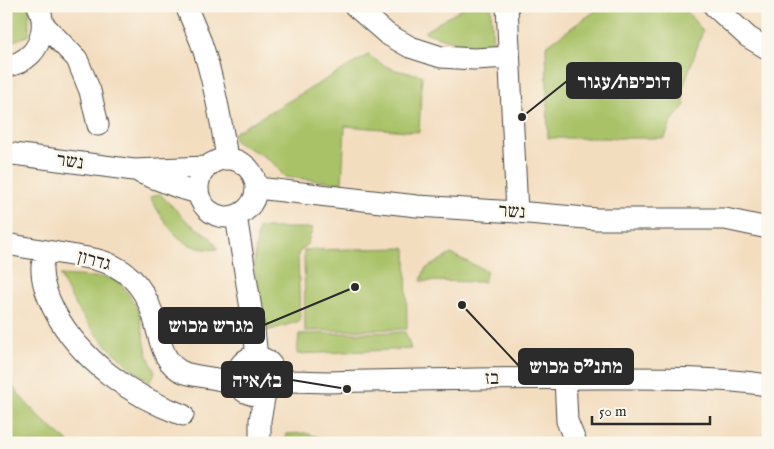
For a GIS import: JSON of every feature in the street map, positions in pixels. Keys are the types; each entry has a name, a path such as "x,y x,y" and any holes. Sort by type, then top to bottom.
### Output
{"street":[{"path":"186,6 201,42 213,85 222,121 227,158"},
{"path":"355,6 387,34 410,47 441,57 509,57"},
{"path":"507,6 517,212"},
{"path":"714,6 748,37 768,49"},
{"path":"6,66 15,65 30,55 39,43 41,15"},
{"path":"41,15 77,59 90,91 98,125"},
{"name":"נשר","path":"6,153 134,170 206,167"},
{"path":"227,158 236,160 248,167 255,179 257,188 251,205 245,212 227,218 214,214 203,205 198,193 199,179 206,167 218,160 227,158"},
{"name":"נשר","path":"134,170 198,193"},
{"name":"נשר","path":"257,188 417,206 597,219 725,219 768,228"},
{"path":"236,216 253,321 249,360"},
{"name":"גדרון","path":"6,244 100,260 114,265 126,273 138,285 148,302 163,352 171,364 186,373 258,389"},
{"path":"46,251 42,263 42,274 46,294 62,324 89,358 132,390 183,415"},
{"path":"258,389 240,385 237,377 239,368 249,360 265,359 270,362 275,370 258,389 251,403 260,420 260,443"},
{"name":"גדרון","path":"209,377 226,372 249,360"},
{"path":"564,378 567,421 576,443"},
{"name":"בז","path":"258,389 292,382 564,378 681,378 768,384"}],"green space":[{"path":"6,6 29,6 29,35 6,44"},
{"path":"466,6 491,6 493,48 454,42 424,32"},
{"path":"602,6 682,6 703,31 682,90 685,105 671,122 665,138 548,138 546,46"},
{"path":"368,55 394,69 422,75 419,132 345,126 342,183 285,177 273,163 236,142 232,134"},
{"path":"160,194 189,223 210,237 218,249 194,247 176,235 162,218 150,197"},
{"path":"258,228 313,228 307,244 298,254 300,321 263,332 254,263"},
{"path":"406,248 407,329 305,331 304,250"},
{"path":"451,254 487,271 484,282 421,281 425,269"},
{"path":"60,275 110,278 120,283 139,313 147,353 155,373 150,382 121,360 97,335 77,307"},
{"path":"405,332 411,349 297,354 299,334"},
{"path":"6,376 35,412 70,443 6,443"},
{"path":"305,433 321,438 324,443 280,443 287,434"}],"place":[{"name":"דוכיפת/עגור","path":"522,117"},
{"name":"מגרש מכוש","path":"355,287"},
{"name":"מתנ\"ס מכוש","path":"462,305"},
{"name":"בז/איה","path":"347,389"}]}
